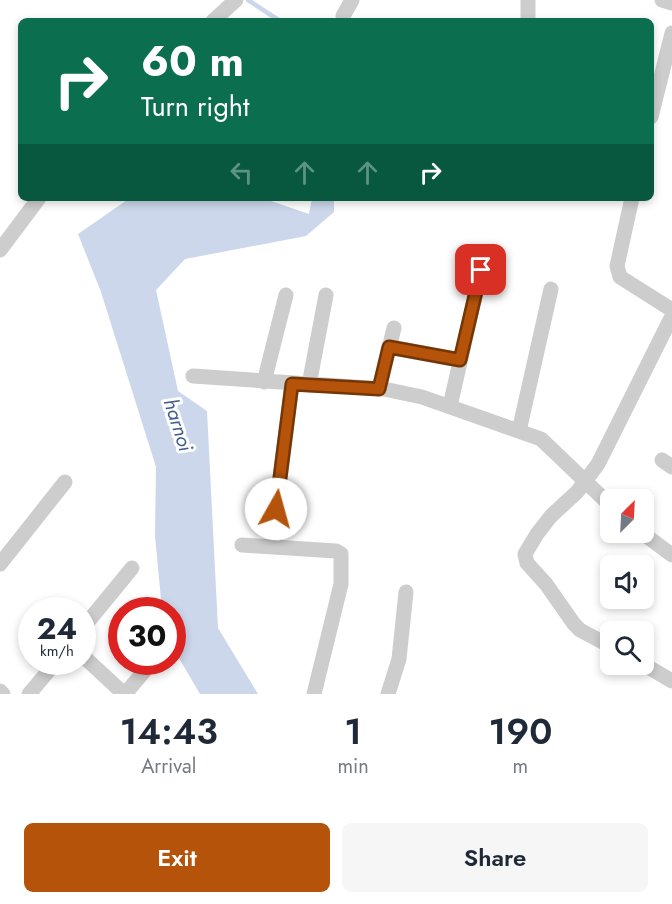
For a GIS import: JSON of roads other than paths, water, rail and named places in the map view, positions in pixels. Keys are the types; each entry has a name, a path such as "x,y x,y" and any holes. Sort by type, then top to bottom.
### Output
{"street":[{"path":"344,16 352,0"},
{"path":"528,0 528,18"},
{"path":"662,0 672,3"},
{"path":"216,18 235,2"},
{"path":"654,105 672,33"},
{"path":"0,250 37,201"},
{"path":"631,201 616,266 618,272 620,277 672,310"},
{"path":"450,406 481,270"},
{"path":"519,431 551,289"},
{"path":"264,382 286,295"},
{"path":"309,385 326,295"},
{"path":"600,641 580,630 525,560 525,554 551,516 577,492 598,464 672,316"},
{"path":"379,389 394,328"},
{"path":"389,347 460,360"},
{"path":"193,376 379,389 422,397 541,439 600,495"},
{"path":"276,509 292,384"},
{"path":"0,564 65,482"},
{"path":"654,542 672,555"},
{"path":"242,545 336,551 341,554 341,584 314,694"},
{"path":"96,612 132,568"},
{"path":"388,694 399,659 406,592"},
{"path":"96,668 124,694 141,675"},
{"path":"654,670 672,681"},
{"path":"29,694 45,675"}],"water":[{"path":"126,201 271,201 309,214 311,201 334,201 334,212 306,236 185,259 156,290 178,391 207,411 218,628 258,694 200,694 186,670 186,597 161,597 155,536 156,467 101,292 78,234"}],"waterway":[{"name":"harnoi","path":"248,0 275,18"}]}
